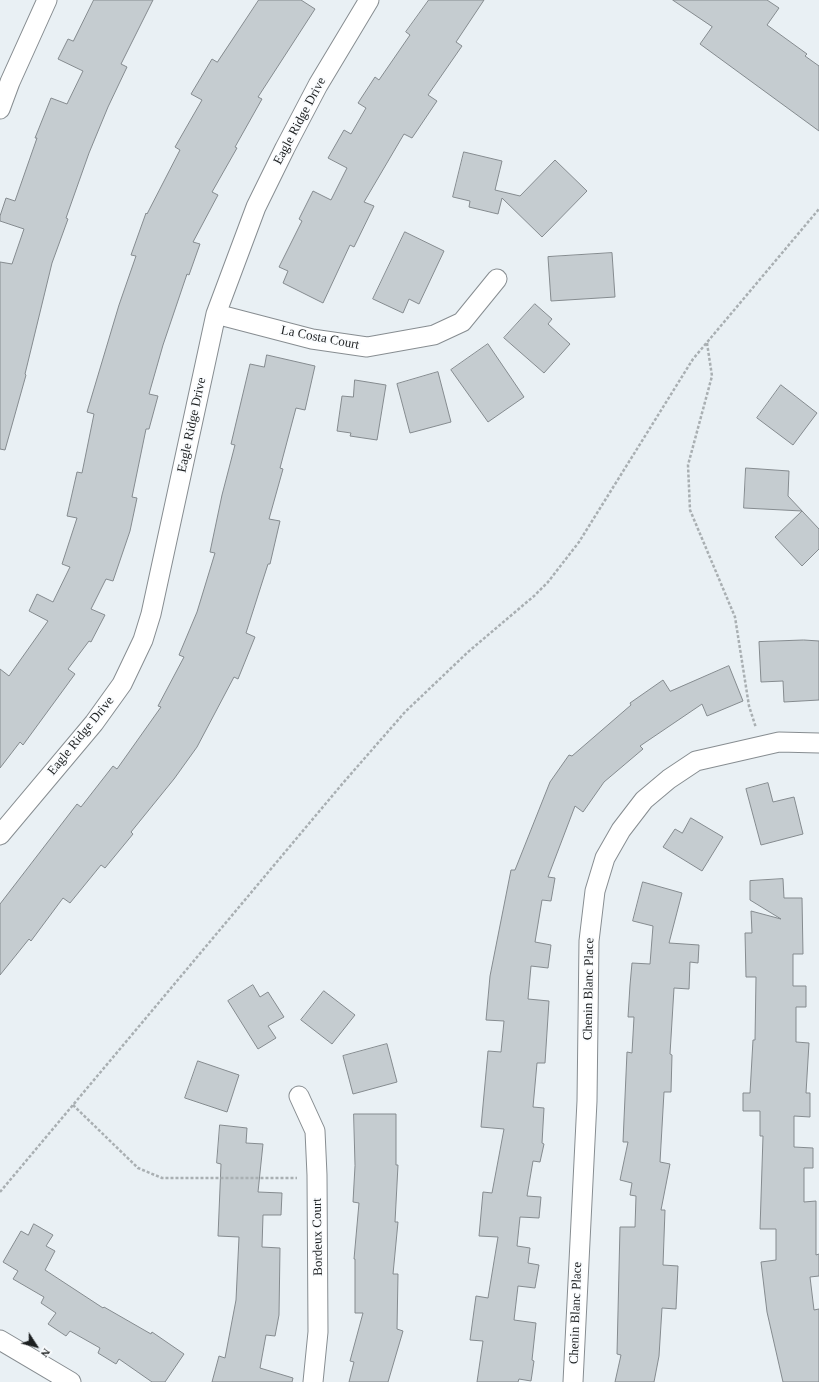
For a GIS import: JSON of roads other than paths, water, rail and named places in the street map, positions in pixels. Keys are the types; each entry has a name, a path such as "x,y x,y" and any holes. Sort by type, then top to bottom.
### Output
{"street":[{"path":"0,109 10,82 47,0"},
{"name":"Eagle Ridge Drive","path":"0,835 98,716 122,684 143,640 151,614 216,314 256,208 285,148 318,85 370,0"},
{"name":"La Costa Court","path":"216,314 312,339 367,347 434,334 462,322 497,279"},
{"name":"Chenin Blanc Place","path":"573,1382 587,1101 589,941 595,891 605,858 621,830 644,800 669,779 696,761 779,742 819,743"},
{"name":"Bordeux Court","path":"299,1096 315,1131 317,1175 318,1332 313,1382"},
{"path":"0,1340 70,1382"}]}
